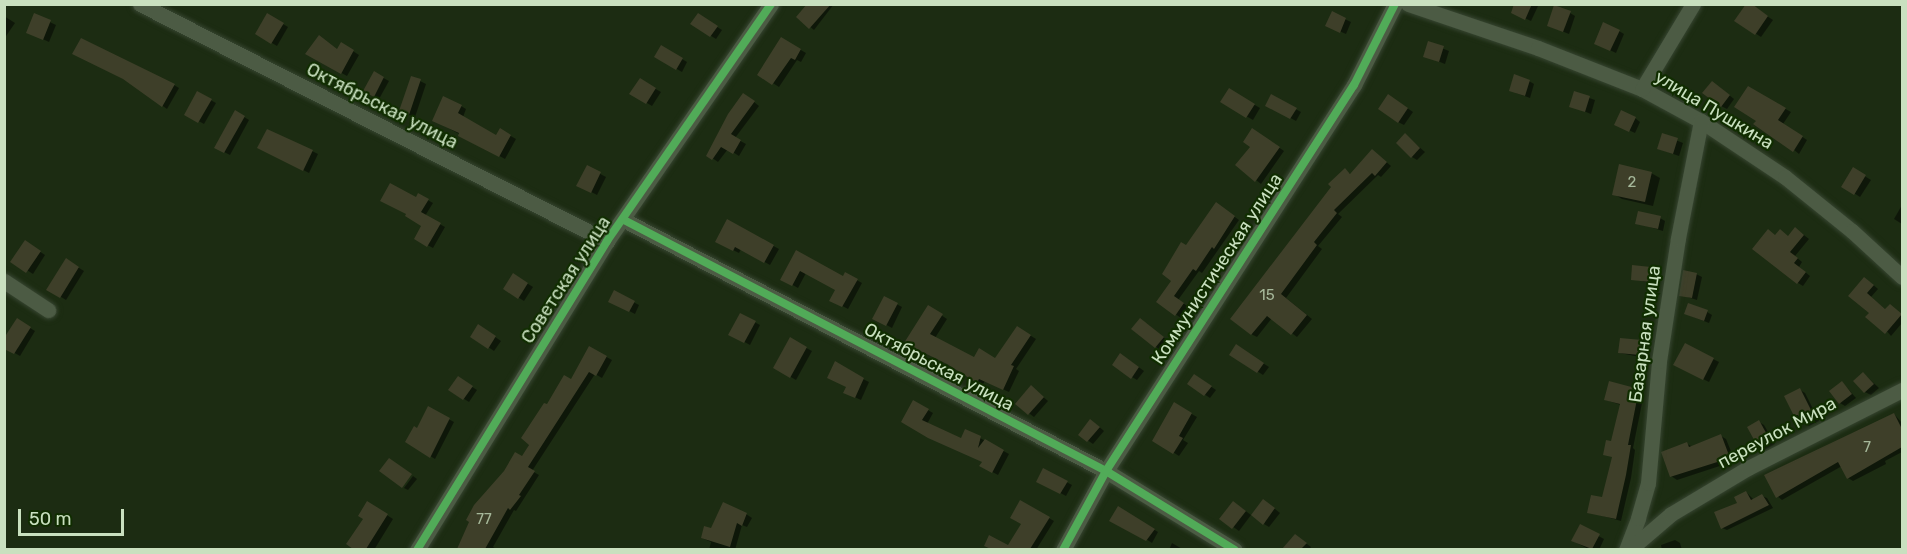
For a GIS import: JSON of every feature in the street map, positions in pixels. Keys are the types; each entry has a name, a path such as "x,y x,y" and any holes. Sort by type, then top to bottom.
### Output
{"street":[{"name":"Октябрьская улица","path":"140,4 607,242"},
{"name":"Советская улица","path":"417,549 607,242 771,4"},
{"name":"Коммунистическая улица","path":"1064,549 1106,471 1353,86 1395,4"},
{"name":"улица Пушкина","path":"1408,4 1538,48 1642,89 1701,121 1785,177 1852,231 1902,277"},
{"path":"1642,89 1693,4"},
{"name":"Базарная улица","path":"1627,549 1648,483 1661,350 1678,238 1701,121"},
{"name":"Октябрьская улица","path":"624,220 1106,471 1235,549"},
{"path":"4,281 48,310"},
{"name":"переулок Мира","path":"1627,549 1671,514 1748,468 1902,390"},
{"path":"1644,501 1656,515 1671,514"}],"building":[{"path":"807,4 831,4 809,29 796,17"},
{"path":"1514,4 1532,4 1525,20 1511,13"},
{"path":"1746,4 1752,4 1768,16 1755,35 1734,21"},
{"path":"1554,5 1571,11 1563,32 1547,26"},
{"path":"1332,11 1346,18 1340,33 1325,26"},
{"path":"34,13 51,20 43,40 26,33"},
{"path":"267,13 284,23 271,44 255,34"},
{"path":"698,13 718,26 710,37 690,24"},
{"path":"1603,22 1620,30 1610,51 1594,44"},
{"path":"319,35 337,49 341,42 354,50 341,74 305,54"},
{"path":"781,37 801,49 795,60 791,58 772,85 757,75"},
{"path":"81,38 175,84 162,107 123,79 72,54"},
{"path":"1428,41 1444,46 1439,62 1423,57"},
{"path":"661,45 683,58 676,70 654,57"},
{"path":"374,71 384,77 374,97 363,91"},
{"path":"1514,74 1530,80 1525,96 1509,91"},
{"path":"411,76 421,79 409,115 399,111"},
{"path":"640,78 656,88 646,104 629,94"},
{"path":"1712,81 1730,95 1721,107 1702,93"},
{"path":"1748,86 1786,108 1778,120 1803,136 1793,152 1753,124 1756,121 1734,107"},
{"path":"1229,88 1255,104 1246,118 1220,102"},
{"path":"197,91 212,99 198,123 184,115"},
{"path":"1574,91 1590,96 1585,112 1569,107"},
{"path":"743,93 755,101 731,134 741,140 733,154 721,147 712,160 706,156 728,114"},
{"path":"1271,94 1297,108 1290,119 1265,106"},
{"path":"1388,94 1408,108 1398,123 1378,109"},
{"path":"443,96 462,105 458,113 496,135 500,128 511,135 499,157 458,136 459,133 432,121"},
{"path":"235,110 245,116 224,153 214,148"},
{"path":"1621,110 1636,117 1629,132 1614,125"},
{"path":"1252,128 1280,147 1255,182 1235,165 1250,147 1243,142"},
{"path":"267,129 313,150 303,171 257,148"},
{"path":"1405,133 1420,148 1411,158 1396,143"},
{"path":"1662,133 1678,138 1673,154 1657,149"},
{"path":"1372,149 1387,162 1375,176 1372,173 1334,210 1337,213 1314,242 1317,245 1281,294 1307,315 1291,335 1267,316 1251,335 1230,319 1331,187 1328,184 1345,168 1350,174"},
{"path":"1619,164 1652,172 1645,202 1612,195"},
{"path":"587,165 601,172 591,193 576,186"},
{"path":"1853,167 1866,175 1854,195 1841,187"},
{"path":"390,183 416,197 418,193 429,199 421,212 441,223 427,247 414,239 421,226 405,216 406,214 380,201"},
{"path":"1216,202 1235,216 1214,249 1212,247 1196,271 1193,269 1174,296 1184,303 1175,316 1156,302 1171,281 1162,274 1181,242 1186,245"},
{"path":"1638,211 1661,216 1658,229 1635,224"},
{"path":"727,219 774,245 764,263 735,247 733,251 715,242"},
{"path":"1795,227 1804,235 1790,252 1798,258 1794,263 1806,272 1797,284 1752,249 1768,229 1775,235 1780,229 1788,236"},
{"path":"25,240 41,251 26,273 10,262"},
{"path":"796,250 843,276 845,272 858,279 842,307 829,301 835,290 800,271 792,286 780,280"},
{"path":"66,258 79,267 60,298 46,290"},
{"path":"1632,265 1651,267 1650,282 1631,280"},
{"path":"1683,270 1697,273 1692,298 1679,296"},
{"path":"513,273 528,283 518,299 503,289"},
{"path":"1864,277 1874,285 1867,293 1885,309 1890,304 1902,314 1885,334 1865,317 1869,313 1848,296"},
{"path":"614,290 635,301 629,312 608,302"},
{"path":"884,296 898,303 886,326 872,319"},
{"path":"1688,303 1708,310 1704,321 1684,314"},
{"path":"928,305 943,314 930,334 974,357 979,348 995,358 1017,326 1031,335 1011,365 1014,366 1003,390 979,379 977,383 947,364 904,343"},
{"path":"740,313 756,321 744,343 728,335"},
{"path":"17,318 31,327 14,354 4,349 4,338"},
{"path":"1140,318 1164,337 1155,348 1131,329"},
{"path":"478,324 496,336 488,349 470,337"},
{"path":"790,337 807,347 790,378 773,368"},
{"path":"1620,338 1642,340 1640,355 1618,353"},
{"path":"1685,343 1714,358 1703,380 1673,365"},
{"path":"1236,344 1264,363 1257,373 1229,355"},
{"path":"589,346 607,356 596,376 589,372 528,467 535,471 519,495 521,496 510,510 508,508 485,549 457,549 469,522 466,520 474,505 504,471 515,452 522,456 529,445 521,438 544,403 547,404 564,375 571,379"},
{"path":"1120,353 1139,367 1131,379 1112,365"},
{"path":"835,361 864,378 855,398 843,393 846,387 827,378"},
{"path":"1863,372 1874,384 1864,393 1853,381"},
{"path":"1194,374 1212,386 1204,396 1187,384"},
{"path":"458,376 473,386 463,400 448,390"},
{"path":"1609,381 1639,389 1628,445 1631,445 1626,475 1616,519 1587,513 1591,495 1602,497 1612,457 1603,455 1606,440 1611,441 1620,404 1604,400"},
{"path":"1842,381 1852,394 1839,404 1829,391"},
{"path":"1031,385 1044,397 1028,415 1015,404"},
{"path":"1800,388 1815,418 1803,424 1798,415 1794,416 1784,396"},
{"path":"913,400 929,409 922,420 961,438 965,429 981,436 978,448 985,439 1004,450 992,473 979,466 982,462 928,438 901,422"},
{"path":"1174,402 1192,413 1179,436 1183,438 1173,454 1152,441"},
{"path":"428,406 450,418 430,458 405,442 414,426 417,428"},
{"path":"1894,413 1902,429 1902,447 1847,479 1838,462 1776,498 1764,475"},
{"path":"1090,419 1100,427 1087,442 1078,435"},
{"path":"1759,420 1770,440 1758,447 1747,427"},
{"path":"1721,434 1730,458 1670,477 1661,452 1687,442 1689,447"},
{"path":"389,458 412,474 402,488 379,471"},
{"path":"1043,468 1068,481 1060,494 1036,482"},
{"path":"1746,491 1751,500 1762,494 1769,505 1721,529 1714,512 1737,503 1734,497"},
{"path":"1263,499 1275,508 1263,525 1251,515"},
{"path":"1020,500 1050,517 1030,549 991,549 984,546 989,535 1008,545 1021,524 1010,518"},
{"path":"367,501 388,514 366,549 353,549 346,544 363,519 358,516"},
{"path":"1233,501 1246,511 1232,529 1219,519"},
{"path":"723,502 747,513 742,526 737,523 730,547 701,538 704,526 711,528"},
{"path":"1118,506 1155,529 1146,541 1109,521"},
{"path":"1580,524 1600,534 1592,549 1571,541"},
{"path":"1295,534 1307,543 1301,549 1282,549"}],"cycle path":[{"path":"417,550 607,241 771,4"},
{"path":"1063,550 1106,471 1354,85 1395,4"},
{"path":"624,220 1106,471 1235,550"}]}
